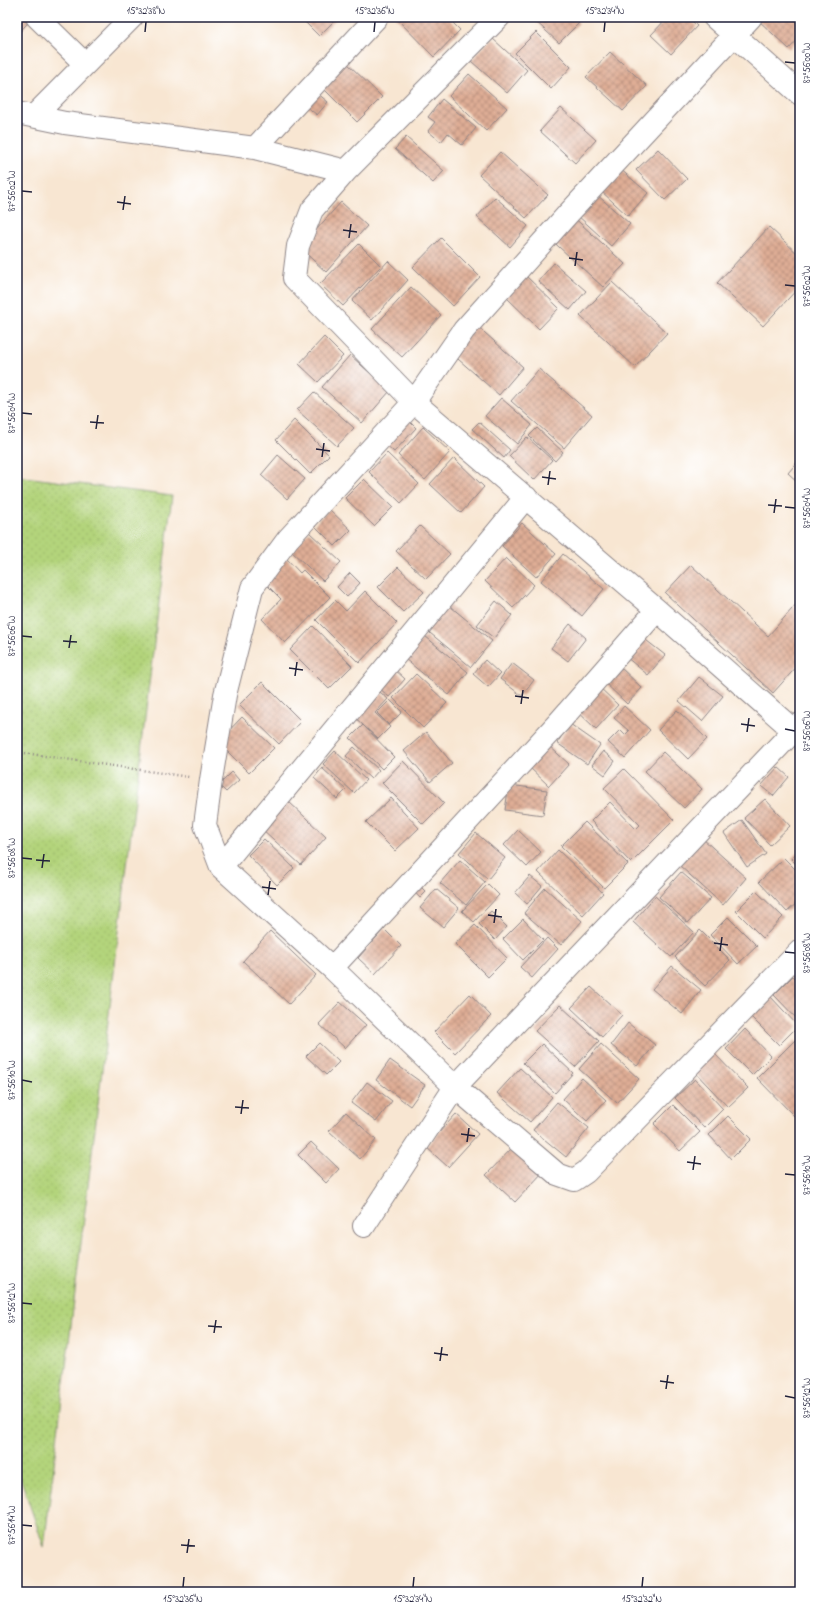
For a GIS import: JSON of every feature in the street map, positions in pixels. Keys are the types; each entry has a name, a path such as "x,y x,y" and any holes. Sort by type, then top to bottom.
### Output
{"street":[{"path":"37,17 85,64"},
{"path":"25,114 85,64 132,17"},
{"path":"255,148 377,17"},
{"path":"364,1226 455,1088 798,730 414,402 294,278 298,246 312,210 346,171 499,17"},
{"path":"714,17 800,94"},
{"path":"751,17 566,215 464,330 414,402 288,539 252,588 225,695 205,825 221,867 332,968 455,1088 557,1174 574,1180 586,1172 800,951"},
{"path":"25,114 65,123 255,148 346,171"},
{"path":"221,867 526,497"},
{"path":"332,968 559,722 657,610"}],"path":[{"path":"17,752 211,780"}],"green space":[{"path":"17,476 172,496 44,1547 17,1468"}],"building":[{"path":"17,17 33,17 17,35"},
{"path":"300,17 338,17 319,36"},
{"path":"395,17 451,17 449,19 460,30 434,57"},
{"path":"531,17 572,17 579,23 559,43"},
{"path":"668,17 688,17 697,26 671,54 651,35"},
{"path":"760,17 799,17 800,37 789,49 757,19"},
{"path":"536,32 571,67 551,89 515,53"},
{"path":"492,38 527,70 507,93 471,61"},
{"path":"610,52 647,86 623,111 586,77"},
{"path":"343,59 382,97 357,122 319,84"},
{"path":"469,74 507,108 486,131 449,96"},
{"path":"317,93 328,102 317,115 306,106"},
{"path":"442,99 476,128 462,145 448,133 441,142 428,131 435,122 428,117"},
{"path":"561,108 596,140 575,163 540,131"},
{"path":"406,137 444,171 433,183 395,149"},
{"path":"658,149 687,179 665,200 636,170"},
{"path":"500,152 548,195 526,218 479,175"},
{"path":"619,168 648,193 628,216 600,190"},
{"path":"596,194 630,224 611,246 577,215"},
{"path":"495,197 528,226 510,247 477,217"},
{"path":"341,202 367,226 326,272 300,248"},
{"path":"570,214 625,264 603,287 548,237"},
{"path":"769,227 800,256 800,286 763,326 717,283"},
{"path":"441,238 480,277 453,306 413,267"},
{"path":"359,244 381,266 343,306 320,284"},
{"path":"388,261 408,280 372,320 352,301"},
{"path":"554,263 586,291 570,310 538,281"},
{"path":"525,275 559,308 539,329 505,296"},
{"path":"612,282 667,333 635,367 580,316"},
{"path":"411,287 441,315 402,357 372,329"},
{"path":"475,324 523,367 499,395 450,352"},
{"path":"324,337 343,356 318,382 299,364"},
{"path":"350,355 390,391 362,423 322,387"},
{"path":"539,369 592,415 564,448 511,401"},
{"path":"314,392 354,428 337,446 297,410"},
{"path":"501,398 532,425 517,444 485,416"},
{"path":"403,415 416,428 394,452 380,439"},
{"path":"294,420 329,455 310,474 276,440"},
{"path":"479,422 510,450 504,458 472,429"},
{"path":"423,427 450,452 425,480 398,455"},
{"path":"537,428 563,452 555,461 529,436"},
{"path":"527,437 552,460 534,480 509,456"},
{"path":"387,453 419,484 401,503 369,472"},
{"path":"278,455 305,479 287,499 261,475"},
{"path":"454,458 484,487 461,513 430,484"},
{"path":"800,459 800,484 788,473"},
{"path":"364,479 393,507 374,526 345,498"},
{"path":"329,509 351,530 335,546 314,525"},
{"path":"522,523 556,554 536,577 502,546"},
{"path":"420,526 450,554 426,579 396,551"},
{"path":"309,532 341,562 323,581 291,551"},
{"path":"563,554 604,589 582,616 541,581"},
{"path":"286,558 300,573 303,570 330,597 285,643 262,619 281,599 263,581"},
{"path":"506,558 534,585 513,608 485,581"},
{"path":"691,565 768,636 800,600 800,663 773,693 665,593"},
{"path":"398,567 424,592 403,612 378,587"},
{"path":"350,573 360,583 347,597 337,587"},
{"path":"365,591 397,623 359,663 316,620 335,600 346,611"},
{"path":"496,601 512,615 494,638 477,625"},
{"path":"445,602 492,641 471,667 424,628"},
{"path":"570,624 586,638 568,661 551,648"},
{"path":"313,626 352,666 329,689 290,650"},
{"path":"425,636 468,672 449,695 405,659"},
{"path":"642,637 665,655 648,675 626,657"},
{"path":"485,660 500,674 488,687 473,674"},
{"path":"512,663 534,680 522,696 500,679"},
{"path":"618,665 642,688 627,704 603,681"},
{"path":"391,666 405,679 389,697 375,684"},
{"path":"416,674 447,703 423,728 393,698"},
{"path":"699,677 723,696 702,721 679,701"},
{"path":"262,682 301,721 279,744 239,705"},
{"path":"596,684 618,705 596,729 574,708"},
{"path":"373,686 388,699 375,713 390,727 378,739 349,712"},
{"path":"390,700 402,712 389,725 377,713"},
{"path":"624,706 650,730 625,758 608,742 620,730 625,735 629,731 614,718"},
{"path":"677,710 707,739 688,759 658,730"},
{"path":"242,717 274,748 249,773 218,742"},
{"path":"570,724 600,745 587,764 557,743"},
{"path":"363,725 394,757 382,769 350,738"},
{"path":"426,732 452,763 430,782 404,751"},
{"path":"547,744 569,764 549,786 527,765"},
{"path":"354,747 379,770 371,779 346,756"},
{"path":"335,751 366,780 354,793 323,764"},
{"path":"603,751 615,761 605,775 592,765"},
{"path":"663,752 702,789 684,808 645,771"},
{"path":"403,761 444,803 423,824 382,783"},
{"path":"778,767 789,777 773,796 761,786"},
{"path":"322,768 346,790 337,799 314,778"},
{"path":"624,769 674,820 631,863 591,821 610,802 636,829 640,825 604,788"},
{"path":"232,772 239,780 226,792 219,785"},
{"path":"509,785 547,790 543,815 505,810"},
{"path":"391,798 419,828 395,851 366,822"},
{"path":"765,799 790,826 770,845 744,818"},
{"path":"287,800 326,837 301,865 261,828"},
{"path":"742,820 766,854 747,867 724,833"},
{"path":"585,822 628,864 604,888 561,846"},
{"path":"518,830 541,852 527,867 504,845"},
{"path":"476,833 505,858 488,879 459,853"},
{"path":"702,838 746,878 723,905 679,865"},
{"path":"264,839 294,868 277,885 248,855"},
{"path":"800,849 800,868 791,859"},
{"path":"558,850 603,893 583,915 538,872"},
{"path":"784,858 800,874 800,900 787,912 759,882"},
{"path":"460,860 485,882 466,905 440,883"},
{"path":"681,872 711,898 688,923 659,897"},
{"path":"530,876 542,886 527,904 515,893"},
{"path":"416,882 426,892 420,898 410,887"},
{"path":"488,884 499,895 474,922 462,911"},
{"path":"545,888 582,921 561,945 524,913"},
{"path":"436,889 459,908 443,927 420,908"},
{"path":"756,891 783,917 763,938 736,911"},
{"path":"655,896 694,932 671,957 633,922"},
{"path":"491,911 507,927 495,940 479,924"},
{"path":"728,917 757,946 738,964 710,935"},
{"path":"523,919 543,940 523,960 503,939"},
{"path":"475,925 507,958 488,977 455,944"},
{"path":"384,929 401,946 375,974 358,958"},
{"path":"700,930 730,960 705,986 675,957"},
{"path":"270,931 316,975 289,1004 243,961"},
{"path":"547,938 558,949 532,978 520,967"},
{"path":"672,966 701,990 682,1014 652,989"},
{"path":"793,976 800,983 800,1022 774,995"},
{"path":"591,987 622,1015 602,1037 571,1008"},
{"path":"470,994 491,1016 455,1053 434,1032"},
{"path":"770,996 798,1026 779,1045 750,1016"},
{"path":"340,1002 366,1025 345,1048 319,1024"},
{"path":"560,1005 599,1041 575,1067 535,1031"},
{"path":"628,1023 655,1045 637,1066 611,1045"},
{"path":"745,1029 771,1056 752,1075 726,1049"},
{"path":"795,1040 800,1045 800,1110 794,1116 757,1078"},
{"path":"319,1043 339,1062 326,1075 306,1056"},
{"path":"542,1044 573,1073 555,1093 523,1063"},
{"path":"601,1044 639,1079 617,1103 579,1069"},
{"path":"709,1048 748,1088 728,1107 690,1067"},
{"path":"390,1060 425,1085 410,1106 376,1080"},
{"path":"520,1068 552,1097 530,1122 497,1093"},
{"path":"582,1078 606,1100 587,1121 563,1099"},
{"path":"695,1079 723,1109 704,1128 675,1098"},
{"path":"367,1082 392,1101 376,1122 351,1103"},
{"path":"557,1102 589,1128 566,1157 533,1130"},
{"path":"673,1105 700,1132 680,1151 654,1124"},
{"path":"346,1112 376,1140 360,1159 329,1131"},
{"path":"456,1114 478,1134 448,1167 426,1147"},
{"path":"728,1116 751,1139 731,1159 709,1135"},
{"path":"311,1142 339,1169 326,1183 298,1155"},
{"path":"516,1144 544,1171 515,1202 486,1175"}]}
